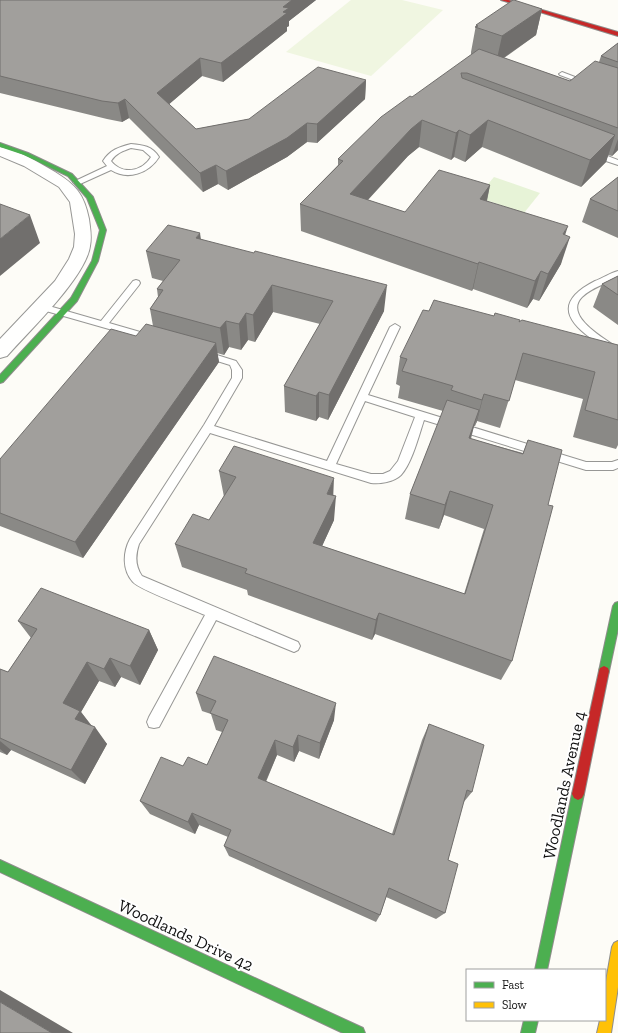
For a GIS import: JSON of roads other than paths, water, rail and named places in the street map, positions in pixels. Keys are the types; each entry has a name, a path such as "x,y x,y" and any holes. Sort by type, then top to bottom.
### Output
{"street":[{"path":"503,0 618,34"},
{"path":"0,145 26,154 70,175 90,197 103,230 95,261 74,299 0,380"},
{"path":"0,151 29,163 64,184 78,202 83,227 82,247 77,259 61,285 0,351"},
{"name":"Woodlands Avenue 4","path":"541,969 618,606"},
{"name":"Woodlands Drive 42","path":"0,866 358,1033"},
{"path":"606,1021 618,947"},
{"path":"528,1033 531,1021"},
{"path":"604,1033 606,1021"}],"lane":[{"path":"562,74 590,85"},
{"path":"77,182 110,168 120,172 132,173 144,170 153,164 155,157 152,151 143,147 131,146 119,149 110,154 107,161 110,168"},
{"path":"590,152 618,163"},
{"path":"618,274 580,294 574,300 572,308 573,316 580,324 618,353"},
{"path":"103,324 136,283"},
{"path":"42,307 161,341"},
{"path":"330,466 395,328"},
{"path":"196,352 233,363 238,372 237,378 208,428 134,542 130,556 132,573 138,580 294,646"},
{"path":"363,398 586,466 606,467 618,464"},
{"path":"208,428 373,480 390,476 400,468 421,415"},
{"path":"154,722 213,613"}]}
